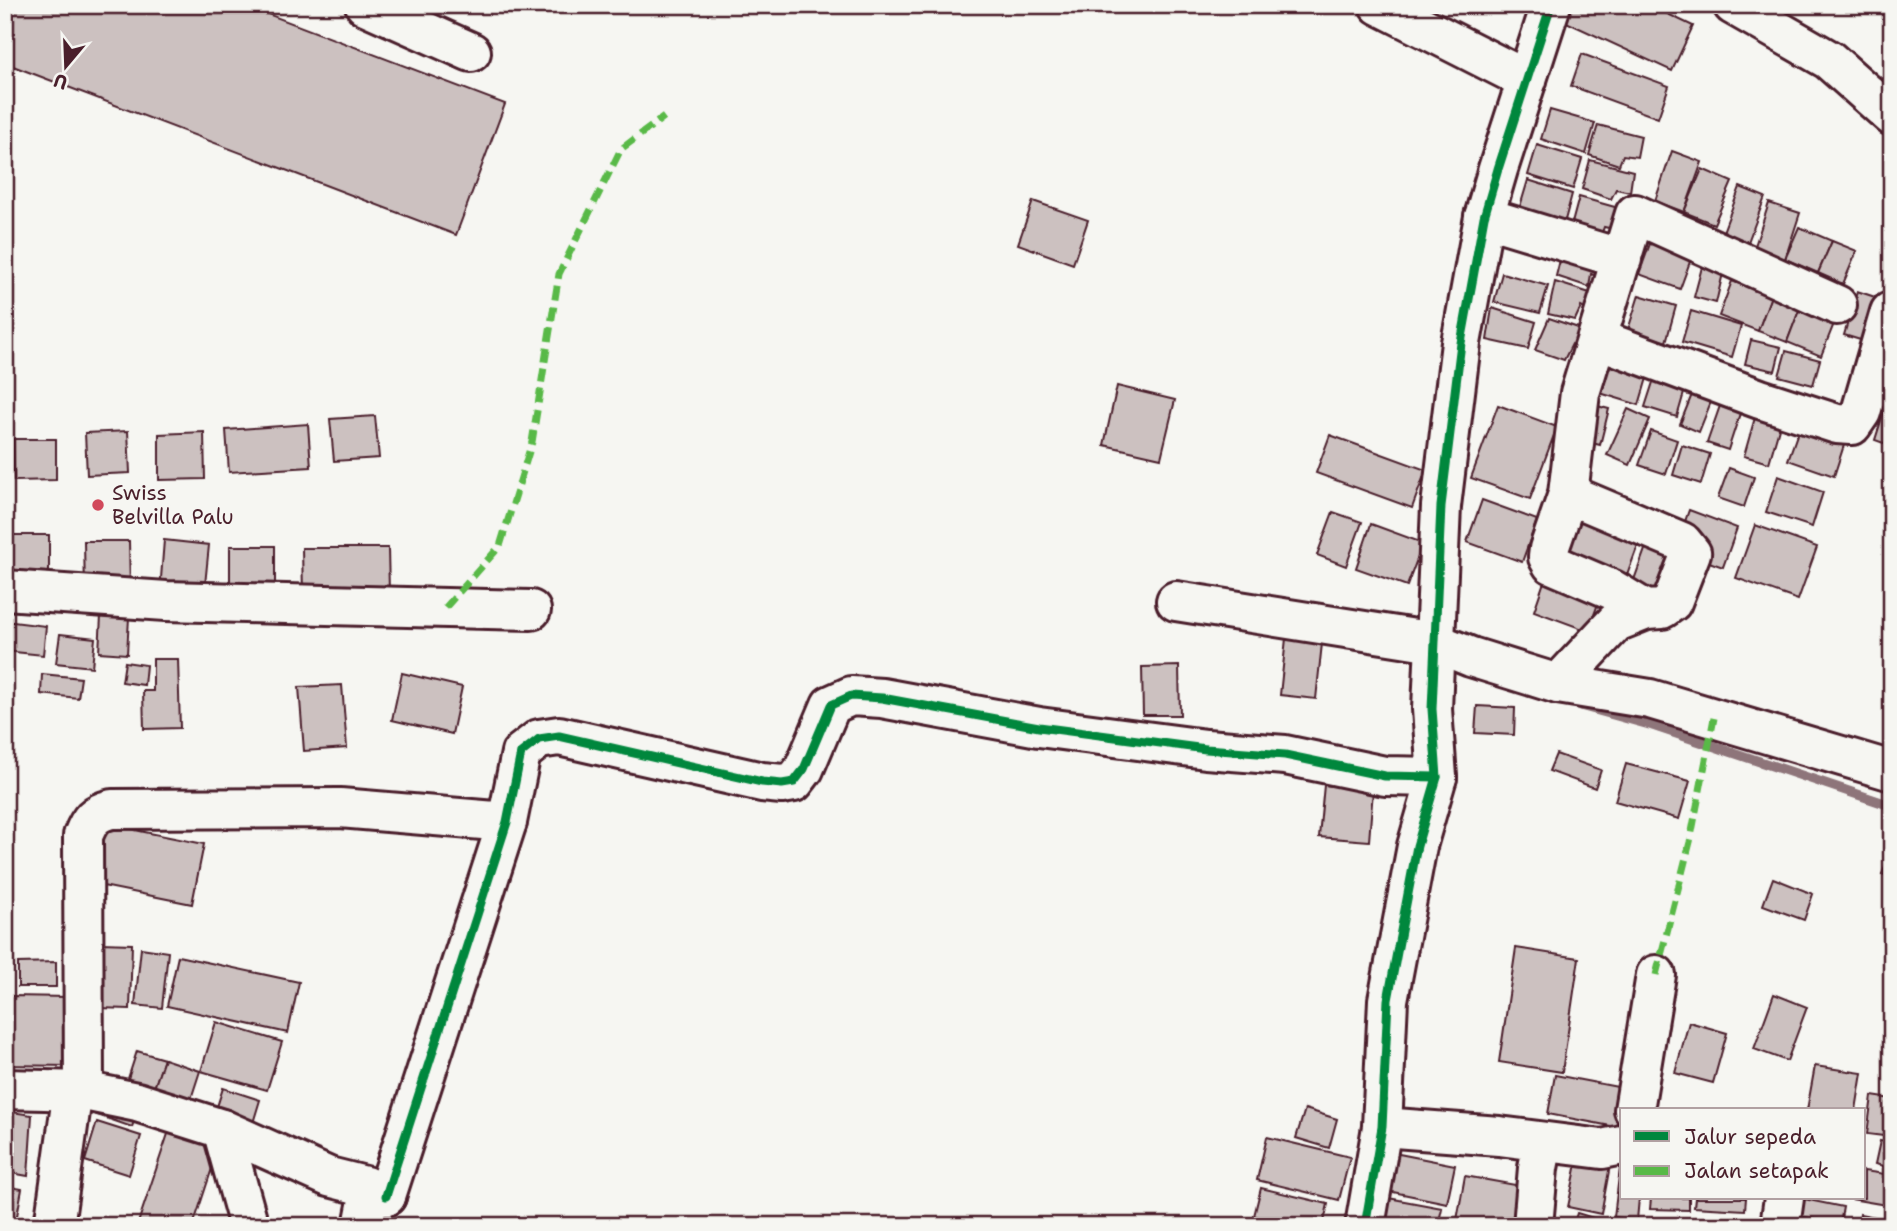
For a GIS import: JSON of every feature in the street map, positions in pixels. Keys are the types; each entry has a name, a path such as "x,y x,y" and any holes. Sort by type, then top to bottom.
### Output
{"street":[{"path":"365,5 471,52"},
{"path":"1379,5 1527,80"},
{"path":"1365,1226 1382,1127 1388,1000 1417,846 1437,777 1432,709 1441,506 1461,343 1484,217 1551,5"},
{"path":"1733,5 1829,60 1892,116"},
{"path":"1646,610 1613,590 1552,564 1548,557 1568,494 1580,393 1635,214 1836,305"},
{"path":"1484,217 1622,259"},
{"path":"1598,339 1760,399 1838,424 1852,425 1861,412 1890,312"},
{"path":"1558,684 1616,622 1646,610 1662,608 1672,602 1691,553 1682,541 1568,494"},
{"path":"5,590 166,601 531,610"},
{"path":"1176,601 1434,642 1471,657 1558,684 1650,699 1892,771"},
{"path":"386,1196 507,822 522,753 539,738 559,736 762,782 782,784 794,782 804,769 831,705 851,696 882,698 1039,727 1180,746 1285,755 1385,776 1437,777"},
{"path":"54,1226 78,1091 83,836 89,820 101,812 186,807 340,808 507,822"},
{"path":"1634,1108 1656,975"},
{"path":"5,1089 78,1091 137,1102 222,1129 329,1177 365,1186 386,1196"},
{"path":"1382,1127 1499,1136 1602,1149 1620,1146"},
{"path":"222,1129 248,1226"},
{"path":"1533,1226 1543,1142"},
{"path":"363,1226 369,1196 386,1196"},
{"path":"1780,1226 1784,1200"}],"building":[{"path":"5,5 244,5 505,104 456,235 5,63"},
{"path":"1459,5 1477,5 1475,12"},
{"path":"1571,5 1649,5 1693,26 1672,71 1564,21"},
{"path":"1582,54 1669,86 1658,118 1571,86"},
{"path":"1550,110 1595,123 1586,154 1541,139"},
{"path":"1598,125 1641,136 1637,157 1623,155 1619,165 1589,155"},
{"path":"1537,145 1582,159 1573,189 1528,175"},
{"path":"1672,151 1702,162 1684,212 1655,201"},
{"path":"1590,160 1633,171 1630,192 1616,189 1611,199 1582,189"},
{"path":"1702,169 1732,182 1714,224 1684,212"},
{"path":"1528,180 1572,194 1564,224 1519,210"},
{"path":"1740,187 1765,197 1748,242 1723,232"},
{"path":"1579,197 1622,209 1618,230 1604,227 1600,238 1571,227"},
{"path":"1033,201 1088,220 1073,264 1018,244"},
{"path":"1769,203 1800,213 1785,259 1754,249"},
{"path":"1799,227 1832,241 1818,273 1785,259"},
{"path":"1651,241 1692,256 1680,289 1639,274"},
{"path":"1832,241 1857,251 1843,284 1818,273"},
{"path":"1563,248 1607,271 1604,279 1591,274 1589,287 1556,276"},
{"path":"1702,267 1723,273 1716,303 1694,297"},
{"path":"1502,273 1548,286 1540,313 1494,302"},
{"path":"1732,281 1771,296 1758,331 1719,316"},
{"path":"1555,282 1593,294 1588,311 1581,307 1575,320 1548,314"},
{"path":"1857,291 1881,299 1867,342 1844,335"},
{"path":"1639,295 1676,306 1666,342 1628,330"},
{"path":"1771,296 1800,308 1787,342 1758,331"},
{"path":"1492,308 1536,322 1528,349 1487,340"},
{"path":"1800,308 1835,321 1821,356 1787,342"},
{"path":"1691,311 1741,326 1732,357 1682,342"},
{"path":"1549,318 1587,331 1582,347 1572,344 1564,360 1535,350"},
{"path":"1751,340 1781,347 1775,371 1745,364"},
{"path":"1613,350 1652,361 1639,405 1600,393"},
{"path":"1786,351 1820,360 1813,385 1779,376"},
{"path":"1655,376 1686,386 1677,417 1645,407"},
{"path":"1117,386 1175,400 1161,458 1104,445"},
{"path":"1695,387 1714,394 1699,432 1680,424"},
{"path":"1722,400 1742,407 1728,450 1707,443"},
{"path":"1582,402 1609,409 1600,445 1572,438"},
{"path":"1887,402 1892,403 1892,446 1875,440"},
{"path":"1498,405 1557,427 1530,499 1471,478"},
{"path":"1628,409 1650,419 1630,465 1607,455"},
{"path":"1756,414 1781,421 1769,463 1744,456"},
{"path":"375,416 379,458 334,461 330,419"},
{"name":"Swiss Belvilla Palu","path":"308,424 311,467 229,472 226,430"},
{"path":"1799,429 1844,445 1834,476 1788,460"},
{"name":"Swiss Belvilla Palu","path":"128,431 130,473 87,475 85,433"},
{"path":"1651,431 1677,440 1666,474 1639,465"},
{"name":"Swiss Belvilla Palu","path":"204,432 205,479 159,480 159,434"},
{"path":"1330,435 1426,470 1412,508 1316,473"},
{"name":"Swiss Belvilla Palu","path":"13,439 56,439 56,480 14,481"},
{"path":"1682,445 1710,454 1701,484 1673,475"},
{"path":"1729,468 1754,477 1744,507 1718,498"},
{"path":"1778,476 1823,492 1812,527 1766,512"},
{"path":"1482,500 1537,520 1522,562 1467,542"},
{"path":"1689,510 1737,528 1723,567 1675,550"},
{"path":"1333,512 1362,522 1346,566 1317,555"},
{"path":"1575,513 1641,537 1623,586 1558,562"},
{"path":"1371,524 1423,543 1407,586 1356,568"},
{"path":"1755,525 1817,547 1798,600 1736,578"},
{"path":"5,535 49,535 49,583 5,583"},
{"name":"Swiss Belvilla Palu","path":"164,540 209,545 204,595 160,591"},
{"name":"Swiss Belvilla Palu","path":"84,541 129,541 130,590 85,591"},
{"path":"1647,544 1674,554 1657,601 1630,591"},
{"name":"Swiss Belvilla Palu","path":"230,546 275,546 275,590 230,590"},
{"path":"302,548 388,548 389,592 303,593"},
{"path":"1547,573 1602,593 1588,631 1534,611"},
{"path":"101,616 129,617 127,654 99,652"},
{"path":"5,621 46,626 43,655 5,651"},
{"path":"1287,629 1323,634 1316,699 1280,695"},
{"path":"60,634 95,638 92,667 56,663"},
{"path":"153,659 178,659 180,728 144,729 143,691 153,691"},
{"path":"125,662 146,665 144,685 122,682"},
{"path":"1179,666 1180,715 1143,715 1142,667"},
{"path":"402,673 462,687 452,734 392,720"},
{"path":"42,674 81,678 78,698 41,694"},
{"path":"342,685 347,748 304,751 299,687"},
{"path":"1477,706 1515,708 1514,735 1475,733"},
{"path":"1556,754 1601,770 1595,788 1549,771"},
{"path":"1626,764 1690,781 1679,819 1615,801"},
{"path":"1324,785 1373,790 1369,841 1319,837"},
{"path":"100,823 204,844 192,904 88,883"},
{"path":"1892,851 1892,877 1882,874"},
{"path":"1773,878 1813,894 1804,920 1763,905"},
{"path":"100,943 132,944 130,1009 98,1008"},
{"path":"141,948 168,952 162,1008 135,1005"},
{"path":"1516,948 1579,958 1562,1072 1499,1062"},
{"path":"178,956 299,982 288,1033 167,1006"},
{"path":"56,962 56,987 18,987 18,963"},
{"path":"1774,994 1807,1007 1787,1061 1754,1049"},
{"path":"11,996 68,997 67,1066 9,1065"},
{"path":"216,1022 282,1042 267,1090 201,1071"},
{"path":"1689,1022 1727,1033 1713,1083 1675,1073"},
{"path":"137,1051 164,1059 151,1097 125,1088"},
{"path":"164,1059 200,1071 188,1108 151,1097"},
{"path":"1815,1066 1862,1073 1856,1108 1807,1108"},
{"path":"1555,1075 1623,1088 1616,1127 1548,1114"},
{"path":"223,1088 260,1100 253,1123 216,1110"},
{"path":"1872,1096 1892,1099 1892,1137 1867,1134"},
{"path":"102,1100 137,1112 132,1127 97,1115"},
{"path":"1305,1109 1337,1119 1329,1148 1296,1138"},
{"path":"5,1111 32,1115 28,1176 11,1173 13,1137 5,1135"},
{"path":"97,1122 141,1136 129,1175 85,1161"},
{"path":"172,1122 222,1138 193,1226 137,1226"},
{"path":"1267,1137 1350,1157 1339,1200 1257,1180"},
{"path":"1880,1141 1892,1143 1892,1168 1875,1164"},
{"path":"1394,1153 1455,1165 1447,1203 1388,1191"},
{"path":"1579,1154 1611,1160 1601,1214 1568,1207"},
{"path":"1620,1168 1620,1200 1639,1200 1637,1220 1614,1217"},
{"path":"1866,1171 1892,1175 1892,1206 1857,1200 1866,1200"},
{"path":"1465,1176 1521,1186 1514,1226 1487,1226 1457,1220"},
{"path":"5,1186 22,1189 16,1221 5,1219"},
{"path":"1261,1188 1328,1204 1323,1226 1295,1226 1254,1216"},
{"path":"1383,1197 1442,1208 1438,1226 1418,1226 1379,1218"},
{"path":"1651,1200 1689,1200 1689,1210 1650,1209"},
{"path":"1695,1200 1746,1200 1745,1210 1694,1207"},
{"path":"1798,1200 1843,1207 1840,1224 1790,1214"},
{"path":"1577,1213 1619,1226 1573,1226"},
{"path":"1860,1214 1892,1220 1892,1226 1858,1226"}],"waterway":[{"path":"1582,706 1651,725 1892,806"}],"marked path":[{"path":"445,608 500,546 532,442 559,274 621,149 664,117"},
{"path":"1656,975 1690,842 1714,718"}],"cycle path":[{"path":"1365,1226 1382,1127 1388,1000 1417,846 1437,777 1432,709 1441,506 1461,343 1484,217 1551,5"},
{"path":"386,1196 507,822 521,753 539,739 559,736 762,782 782,784 794,782 804,769 831,705 851,696 882,698 1039,727 1206,749 1285,755 1385,776 1437,777"}],"place":[{"name":"Swiss Belvilla Palu","path":"98,505"}]}
